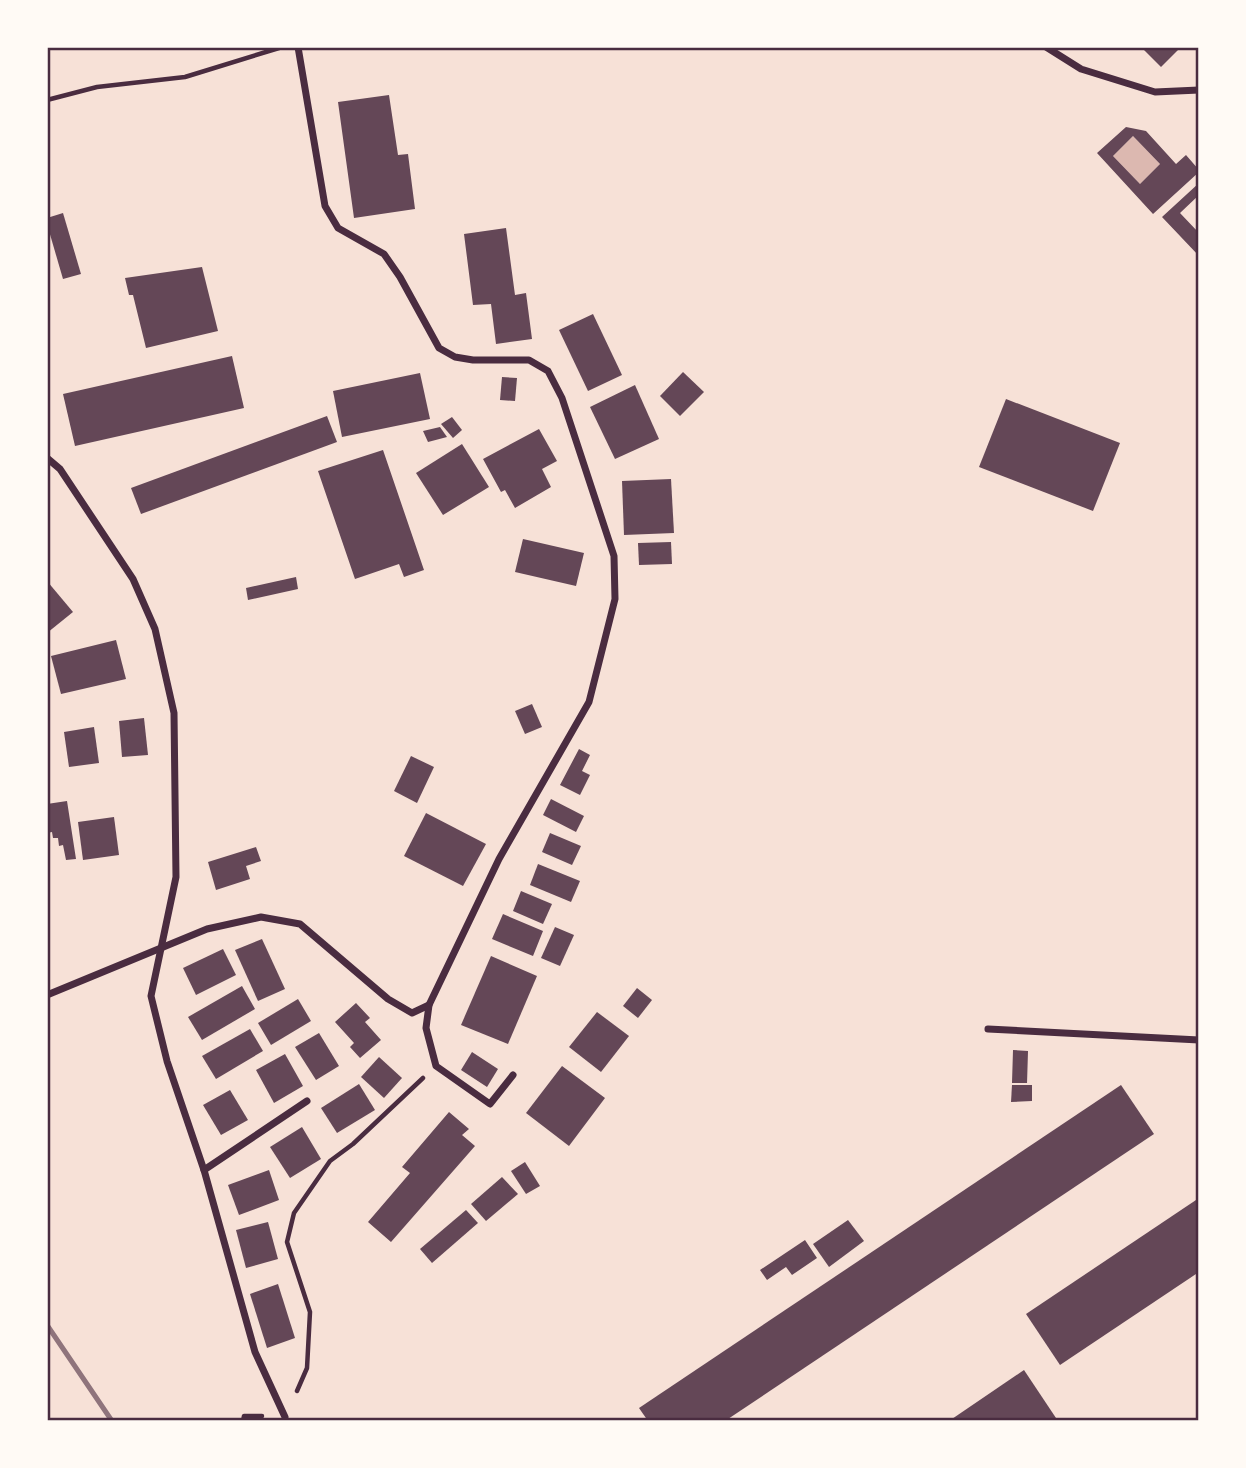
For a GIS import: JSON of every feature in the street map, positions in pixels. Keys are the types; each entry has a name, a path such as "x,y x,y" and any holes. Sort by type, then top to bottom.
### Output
{"street":[{"path":"298,47 324,205 338,228 384,254 400,277 439,348 455,357 473,360 528,360 548,371 562,398 614,556 615,598 589,702 499,859 429,1005 426,1028 436,1066 490,1104 513,1075"},
{"path":"1046,47 1081,69 1155,92 1199,90"},
{"path":"47,458 60,468 133,579 158,641 174,713 176,877 151,996 167,1061 205,1170 255,1352 285,1417"},
{"path":"47,995 207,929 261,917 300,924 388,999 412,1013 429,1005"},
{"path":"988,1029 1199,1040"},
{"path":"205,1170 307,1101"}],"path":[{"path":"47,100 97,87 185,77 279,47"},
{"path":"285,1417 307,1368 310,1312 287,1242 294,1213 330,1161 353,1144 436,1066"}],"shaded area":[{"path":"1133,136 1160,164 1140,184 1113,156"}],"building":[{"path":"1141,47 1181,47 1161,67"},
{"path":"389,95 398,155 408,154 415,209 354,218 338,102"},
{"path":"1126,127 1146,131 1176,164 1186,155 1199,172 1153,214 1097,153","holes":["1133,136 1160,164 1140,184 1113,156"]},
{"path":"1199,183 1199,195 1180,213 1199,233 1199,256 1162,217"},
{"path":"63,213 81,274 63,279 47,218"},
{"path":"506,228 515,295 526,293 532,339 496,344 491,304 473,305 464,234"},
{"path":"202,267 218,331 146,348 133,295 129,295 125,278"},
{"path":"593,314 622,375 588,391 559,330"},
{"path":"232,356 244,408 75,446 63,394"},
{"path":"683,372 704,392 680,416 660,396"},
{"path":"420,373 430,419 342,437 333,391"},
{"path":"502,377 517,378 515,401 500,400"},
{"path":"635,385 659,439 615,459 590,407"},
{"path":"1006,399 1120,443 1093,511 979,467"},
{"path":"327,416 337,442 141,514 131,488"},
{"path":"452,417 462,430 453,438 441,424"},
{"path":"440,427 447,437 428,442 423,431"},
{"path":"539,429 557,461 542,469 551,487 515,508 505,490 501,492 483,459"},
{"path":"462,444 489,487 443,515 416,473"},
{"path":"383,450 424,570 404,577 399,564 355,579 318,471"},
{"path":"671,479 674,533 624,535 622,481"},
{"path":"523,539 584,553 576,586 515,572"},
{"path":"671,542 672,564 639,565 638,543"},
{"path":"296,577 298,589 248,600 246,588"},
{"path":"47,581 73,612 47,633"},
{"path":"116,640 126,679 61,694 51,656"},
{"path":"532,704 542,727 525,734 515,711"},
{"path":"144,718 148,755 122,757 119,721"},
{"path":"94,727 99,763 69,767 64,732"},
{"path":"579,749 590,755 582,771 590,775 580,795 560,785"},
{"path":"411,756 434,767 417,803 394,791"},
{"path":"551,799 584,816 576,832 543,815"},
{"path":"67,801 76,859 66,860 63,845 59,846 58,838 53,838 52,832 47,833 47,804"},
{"path":"426,813 486,844 463,886 404,856"},
{"path":"114,817 119,855 83,860 78,822"},
{"path":"550,833 581,846 572,865 542,852"},
{"path":"256,847 261,861 246,866 250,879 216,890 208,862"},
{"path":"538,864 580,881 571,902 530,885"},
{"path":"521,891 552,904 543,924 513,911"},
{"path":"503,914 543,931 533,956 492,939"},
{"path":"555,927 574,935 560,966 541,958"},
{"path":"262,939 285,989 258,1001 235,950"},
{"path":"223,949 236,975 196,995 183,968"},
{"path":"491,956 537,976 508,1044 461,1025"},
{"path":"242,986 255,1009 202,1040 188,1017"},
{"path":"637,988 652,1000 638,1018 623,1006"},
{"path":"298,999 311,1021 271,1045 258,1023"},
{"path":"356,1003 370,1018 365,1022 381,1040 360,1058 350,1047 354,1043 335,1022"},
{"path":"597,1012 629,1036 601,1072 569,1047"},
{"path":"250,1029 263,1051 216,1079 202,1056"},
{"path":"319,1033 339,1066 316,1080 295,1047"},
{"path":"1013,1050 1028,1051 1027,1083 1012,1083"},
{"path":"472,1052 498,1069 487,1087 461,1070"},
{"path":"285,1054 303,1086 274,1103 256,1070"},
{"path":"379,1057 402,1078 384,1098 361,1077"},
{"path":"562,1066 605,1098 569,1146 526,1113"},
{"path":"359,1084 375,1110 337,1133 321,1108"},
{"path":"1012,1085 1032,1085 1032,1101 1011,1102"},
{"path":"1121,1085 1154,1134 725,1421 648,1421 639,1408"},
{"path":"230,1090 248,1120 221,1135 203,1105"},
{"path":"449,1112 469,1129 462,1135 475,1146 391,1242 368,1222 410,1173 402,1167"},
{"path":"302,1127 321,1159 290,1178 270,1147"},
{"path":"525,1162 540,1186 526,1194 511,1171"},
{"path":"269,1170 279,1200 239,1215 228,1185"},
{"path":"502,1177 518,1194 486,1221 471,1204"},
{"path":"1199,1198 1199,1272 1060,1365 1026,1314"},
{"path":"466,1210 478,1223 432,1263 420,1249"},
{"path":"848,1220 864,1241 829,1267 813,1244"},
{"path":"268,1222 278,1259 246,1268 236,1230"},
{"path":"805,1240 817,1258 792,1275 786,1267 767,1280 760,1270"},
{"path":"278,1284 295,1338 267,1348 250,1294"},
{"path":"1024,1370 1058,1421 949,1421"}],"railway":[{"path":"47,1325 112,1421"}]}
